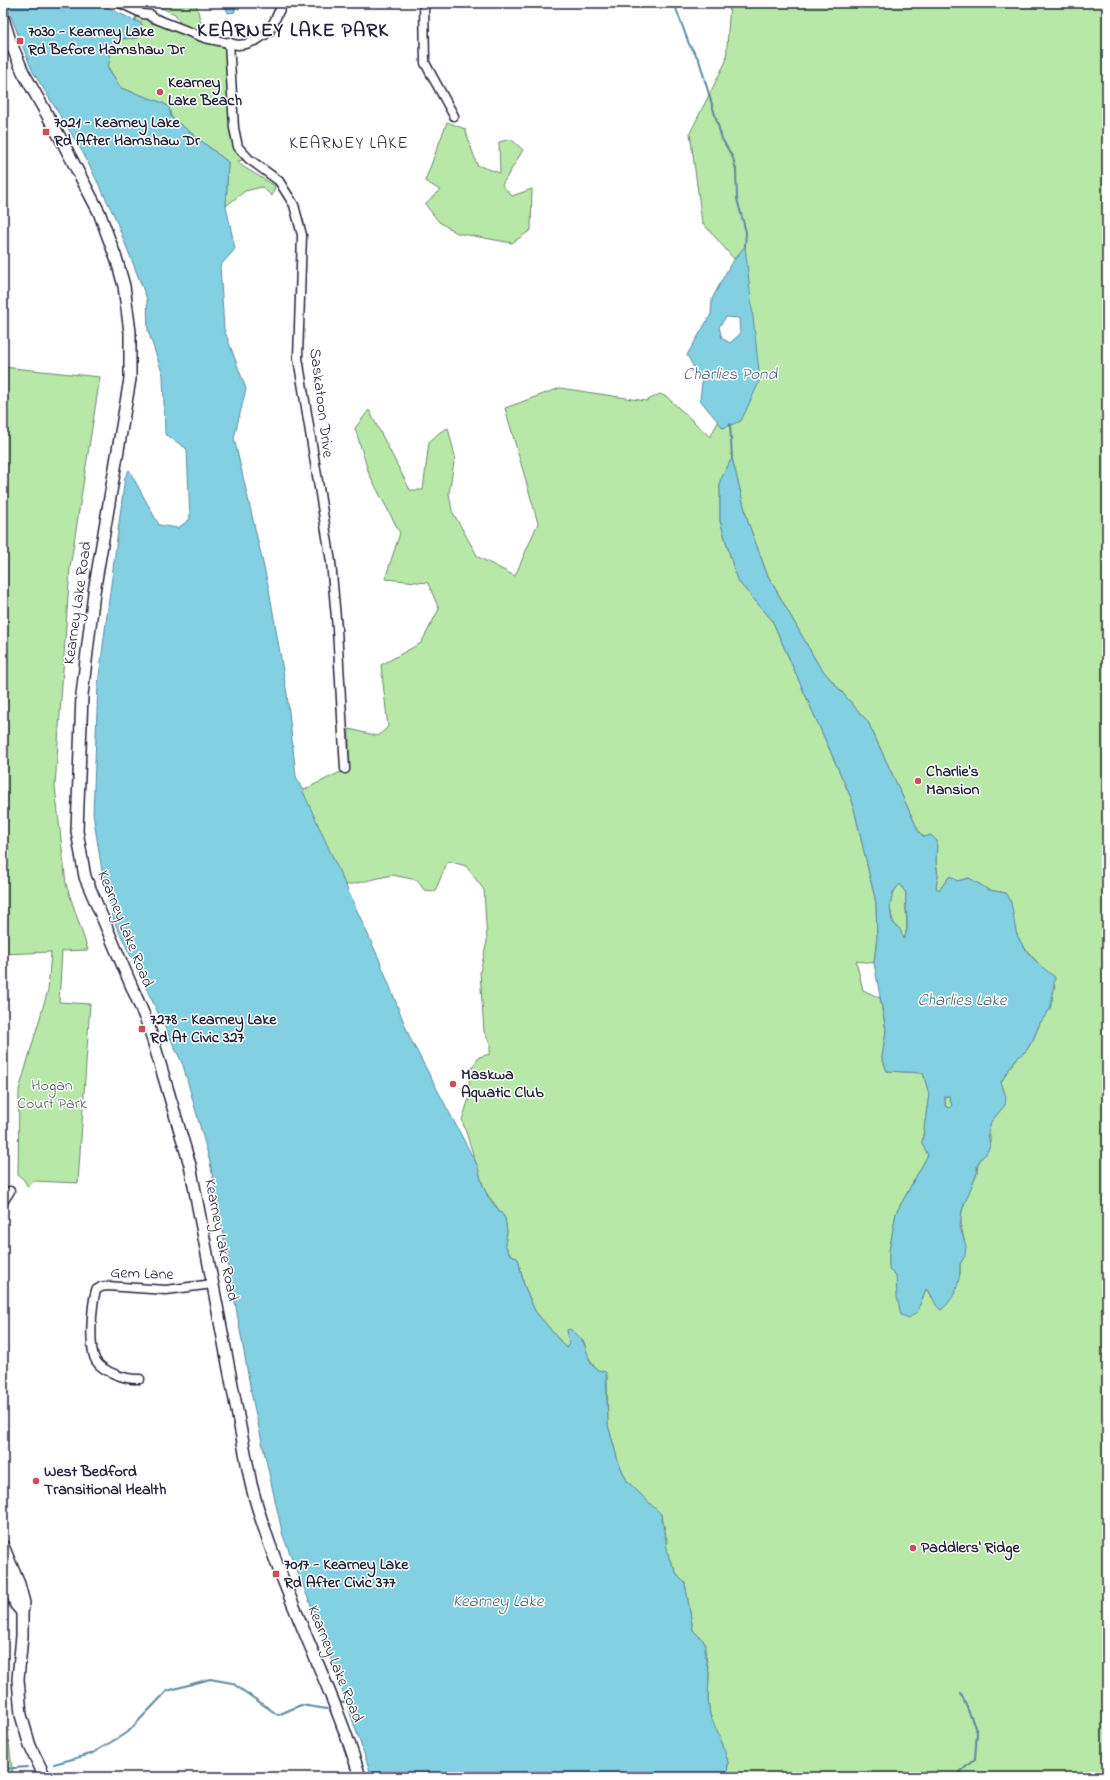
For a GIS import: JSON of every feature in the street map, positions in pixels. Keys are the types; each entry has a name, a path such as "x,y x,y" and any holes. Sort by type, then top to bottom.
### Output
{"main road":[{"name":"Kearney Lake Road","path":"3,18 10,41 23,72 62,141 99,212 118,261 124,286 130,332 130,379 90,624 82,695 77,832 82,862 90,892 149,1027 190,1166 251,1484 264,1533 342,1722 360,1777"},
{"path":"3,1546 19,1584 24,1603 22,1612 22,1636 18,1679 21,1714 30,1746 45,1777"},
{"path":"3,1565 16,1605 22,1612"}],"street":[{"path":"120,3 134,10 151,15 151,17 194,35 229,42 230,44 246,44 264,36 274,25 283,3"},
{"path":"424,3 425,63 454,116"},
{"name":"Saskatoon Drive","path":"229,42 234,128 238,147 249,159 279,182 294,205 302,235 298,358 331,562 337,629 345,769"},
{"path":"3,1202 10,1190"},
{"name":"Gem Lane","path":"140,1380 122,1377 100,1365 94,1357 92,1330 93,1304 96,1290 107,1286 166,1290 213,1284"}],"green space":[{"path":"150,3 196,3 202,28 194,33 183,28 175,14"},
{"path":"730,3 1107,3 1107,1777 727,1777 728,1762 723,1745 710,1715 708,1700 709,1673 703,1640 693,1630 685,1583 678,1576 669,1558 666,1548 667,1540 662,1516 627,1481 618,1461 608,1425 607,1375 595,1368 588,1356 584,1342 568,1330 569,1344 566,1348 535,1311 524,1285 518,1259 509,1253 505,1244 507,1232 505,1218 485,1191 462,1120 470,1095 469,1073 479,1057 490,1054 490,1043 484,1032 480,972 487,941 484,890 466,866 448,861 435,891 424,890 417,880 392,875 339,887 301,791 349,768 349,729 378,736 388,727 381,665 421,643 439,609 428,583 385,579 400,533 369,474 355,428 369,410 410,490 423,490 429,442 440,432 448,428 455,456 449,493 452,511 478,557 515,576 538,523 505,408 560,388 646,401 660,394 667,397 710,437 718,422 723,427 741,420 745,247 734,259 702,222 690,133 726,61","holes":["732,458 748,522 767,574 819,666 868,722 919,832 924,837 937,841 936,861 938,876 936,888 939,890 950,876 957,881 969,878 989,890 1006,893 1011,904 1014,926 1020,941 1041,966 1055,986 1050,1009 1040,1023 1033,1040 1026,1051 1015,1060 1001,1082 1004,1093 990,1124 989,1148 979,1162 962,1211 961,1225 965,1251 960,1264 960,1274 941,1310 926,1289 917,1312 889,1265 889,1251 896,1213 928,1155 922,1143 929,1094 923,1073 887,1071 882,1058 886,1030 880,998 863,990 856,961 874,963 877,937 876,903 852,800 772,620 737,580 720,521 720,481"]},
{"path":"140,11 187,31 229,42 237,138 249,159 238,161 242,166 275,186 272,196 262,187 245,191 226,206 228,162 171,117 169,107 163,103 121,88 108,67 112,46 121,39 137,38 142,24 135,20"},
{"path":"447,122 465,129 477,165 500,173 499,142 511,139 523,150 502,185 512,196 532,189 531,230 512,243 457,233 439,222 425,204 440,190 425,181"},
{"name":"Hogan Court Park","path":"3,367 100,377 70,568 55,786 66,884 88,950 62,951 59,1002 90,1004 78,1183 34,1181 28,1187 24,1180 18,1175 19,1090 48,990 51,952 3,954"},
{"path":"900,883 906,893 907,928 904,940 893,919 890,905 895,890"},
{"path":"945,1096 949,1096 952,1105 949,1108 945,1106"},
{"path":"3,1704 5,1708 13,1777 3,1777"}],"water":[{"name":"Kearney Lake","path":"7,3 98,3 142,24 137,38 121,39 112,46 108,68 121,88 163,103 169,107 171,117 228,162 226,206 235,249 220,266 224,329 246,389 234,438 269,589 287,694 296,776 379,959 410,1038 478,1167 482,1183 488,1197 505,1218 507,1232 505,1244 509,1253 518,1259 524,1285 535,1311 566,1348 569,1344 567,1330 570,1329 577,1335 583,1342 592,1365 595,1368 606,1372 608,1425 618,1461 627,1481 661,1514 669,1558 678,1576 685,1583 693,1630 705,1643 705,1656 709,1673 708,1700 710,1715 723,1745 728,1762 727,1777 372,1777 326,1643 283,1536 252,1397 210,1162 183,1065 114,921 103,877 93,814 98,684 125,477 129,470 159,525 178,528 190,519 187,449 165,434 163,375 148,331 147,299 114,215 83,153 32,70"},
{"path":"224,3 235,3 235,12 228,13"},
{"name":"Charlies Pond","path":"745,246 760,380 741,421 723,428 700,400 702,382 687,355 711,314 712,299 730,265","holes":["726,317 739,318 740,334 730,343 722,338 719,327"]},
{"name":"Charlies Lake","path":"732,458 748,522 767,574 819,666 868,722 919,832 924,837 931,835 937,841 936,861 938,876 936,888 939,890 950,876 957,881 969,878 989,890 1006,893 1011,901 1016,933 1021,943 1034,959 1055,977 1050,1009 1040,1023 1033,1040 1026,1051 1015,1060 1001,1082 1006,1097 1005,1105 991,1122 988,1132 990,1146 977,1166 977,1173 962,1210 960,1227 966,1246 965,1256 960,1264 956,1289 950,1301 941,1310 938,1308 930,1293 926,1289 917,1312 909,1318 901,1315 897,1297 896,1276 889,1270 889,1251 896,1213 928,1155 922,1143 929,1094 923,1073 887,1071 882,1057 886,1030 874,963 877,937 876,903 852,800 772,620 737,580 720,520 720,481","holes":["900,884 906,893 907,928 904,939 900,929 892,922 890,906 893,892","945,1096 949,1096 952,1105 949,1108 945,1106"]}],"waterway":[{"path":"141,11 145,3"},
{"path":"674,3 689,44 699,60 722,139 733,158 736,170 737,199 746,232 745,246"},
{"path":"135,20 138,14"},
{"path":"730,424 732,458"},
{"path":"54,1764 91,1754 128,1732 167,1691 210,1679 232,1683 278,1715 301,1705 327,1709"},
{"path":"958,1777 960,1772 975,1759 977,1732 961,1693"},
{"path":"341,1703 347,1701"},
{"path":"3,1769 27,1767"}],"place":[{"name":"7030 - Kearney Lake Rd Before Hamshaw Dr","path":"20,41"},
{"name":"Kearney Lake Beach","path":"160,92"},
{"name":"7021 - Kearney Lake Rd After Hamshaw Dr","path":"46,132"},
{"name":"Charlie's Mansion","path":"918,781"},
{"name":"7278 - Kearney Lake Rd At Civic 327","path":"142,1029"},
{"name":"Maskwa Aquatic Club","path":"453,1084"},
{"name":"West Bedford Transitional Health","path":"36,1481"},
{"name":"Paddlers' Ridge","path":"913,1548"},
{"name":"7017 - Kearney Lake Rd After Civic 377","path":"276,1574"}],"district":[{"name":"KEARNEY LAKE PARK","path":"293,31"},
{"name":"KEARNEY LAKE","path":"349,143"}]}
